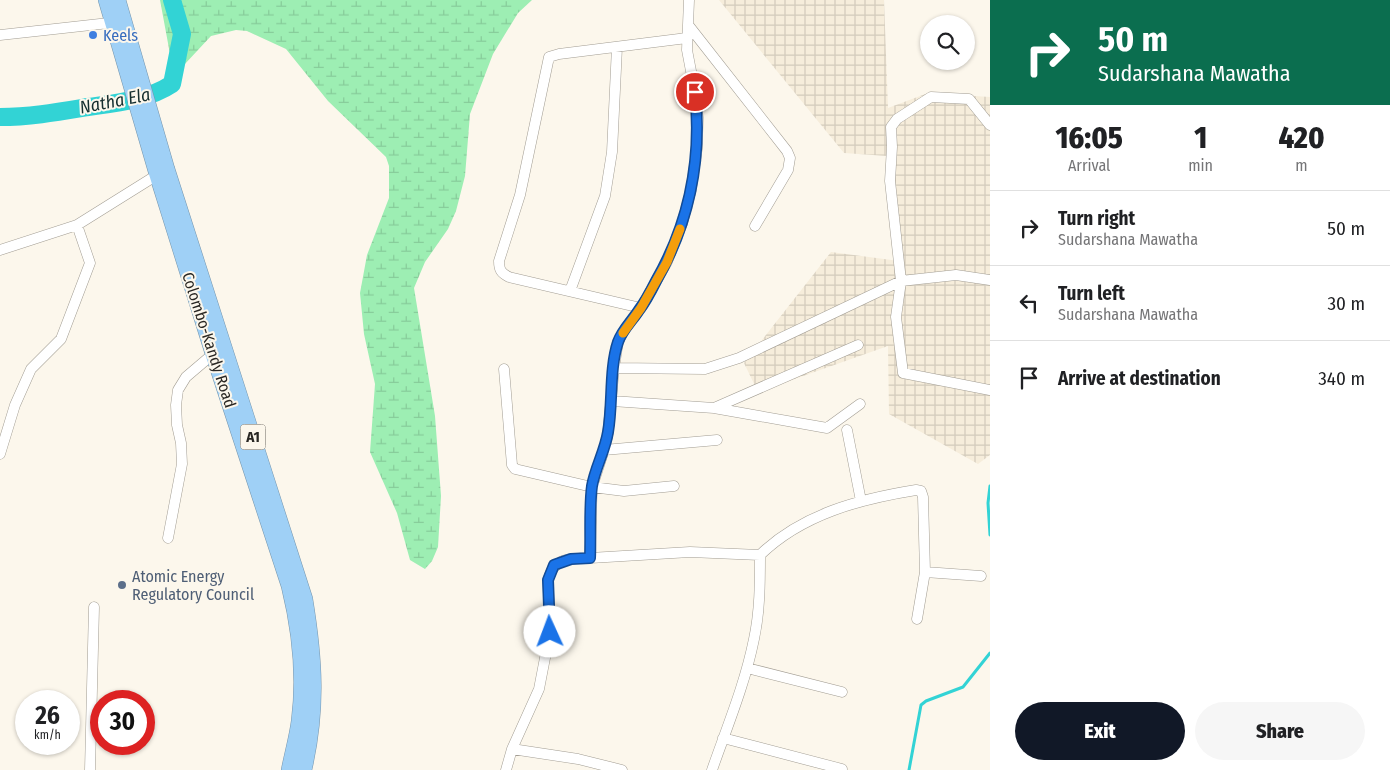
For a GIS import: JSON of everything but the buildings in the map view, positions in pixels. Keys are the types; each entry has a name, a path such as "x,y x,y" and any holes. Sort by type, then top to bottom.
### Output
{"highway":[{"name":"Colombo-Kandy Road","path":"106,0 119,22"},
{"name":"Colombo-Kandy Road","path":"118,0 119,22 213,354 275,541 298,622 302,658 302,693 299,723 288,770"},
{"name":"Colombo-Kandy Road","path":"162,172 305,599 314,659 314,691 304,770"}],"street":[{"path":"590,558 592,487 604,450 612,401 618,342 641,308 667,262 682,224 691,190 697,149 698,118 687,50 689,0"},
{"path":"0,35 119,22"},
{"path":"689,26 787,151 790,158 788,170 755,226"},
{"path":"641,308 509,277 502,274 499,270 498,261 520,195 549,57 687,38"},
{"path":"570,291 605,196 612,152 617,47"},
{"path":"990,125 969,99 931,97 897,119 891,126 890,181 901,280 896,317 903,372 990,390"},
{"path":"0,250 77,225 162,172"},
{"path":"0,454 31,369 61,339 90,263 77,225"},
{"path":"614,368 705,369 739,358 901,280 956,275 990,280"},
{"path":"714,408 858,345"},
{"path":"168,538 182,464 182,443 177,426 176,405 178,390 186,377 213,354"},
{"path":"504,369 512,465 515,469 592,487 624,491 674,486"},
{"path":"612,401 714,408 823,429 828,428 860,404"},
{"path":"847,430 861,501"},
{"path":"604,450 717,440"},
{"path":"712,770 747,668 755,637 759,601 760,555 770,545 811,518 878,496 916,490 921,492 923,497 925,572 917,620"},
{"path":"506,770 512,749 539,689 550,632 548,580 554,565 562,561 590,558 690,552 760,555"},
{"path":"925,572 981,576"},
{"path":"90,770 94,607"},
{"path":"747,668 842,692"},
{"path":"723,738 842,770"},
{"path":"512,749 578,759 622,770"}],"shaded area":[{"path":"719,0 884,0 888,108 928,93 990,97 990,455 978,464 889,414 888,346 758,392 744,363 831,252 899,261 887,156 844,153"}],"green space":[{"path":"160,0 532,0 518,13 493,54 470,114 465,176 456,211 448,229 425,262 414,288 435,416 441,496 438,547 432,561 425,569 410,560 397,513 370,452 375,384 364,334 360,293 367,255 389,198 389,166 386,157 328,101 286,49 247,31 236,30 211,36 184,65 173,61"}],"waterway":[{"name":"Natha Ela","path":"0,117 44,114 121,102 153,94 172,84 182,34 172,0"},
{"path":"990,486 988,503 990,535"},
{"path":"909,770 921,705 926,701 963,687 990,653"}],"slow traffic":[{"path":"623,333 641,308 667,262 680,229"}],"place":[{"name":"Keels","path":"93,35"},
{"name":"Atomic Energy Regulatory Council","path":"122,585"}],"route":[{"path":"550,632 548,580 550,572 554,565 562,561 590,558 592,487 608,433 618,342 641,308 667,262 682,224 691,190 697,149 698,118 695,92"}]}
